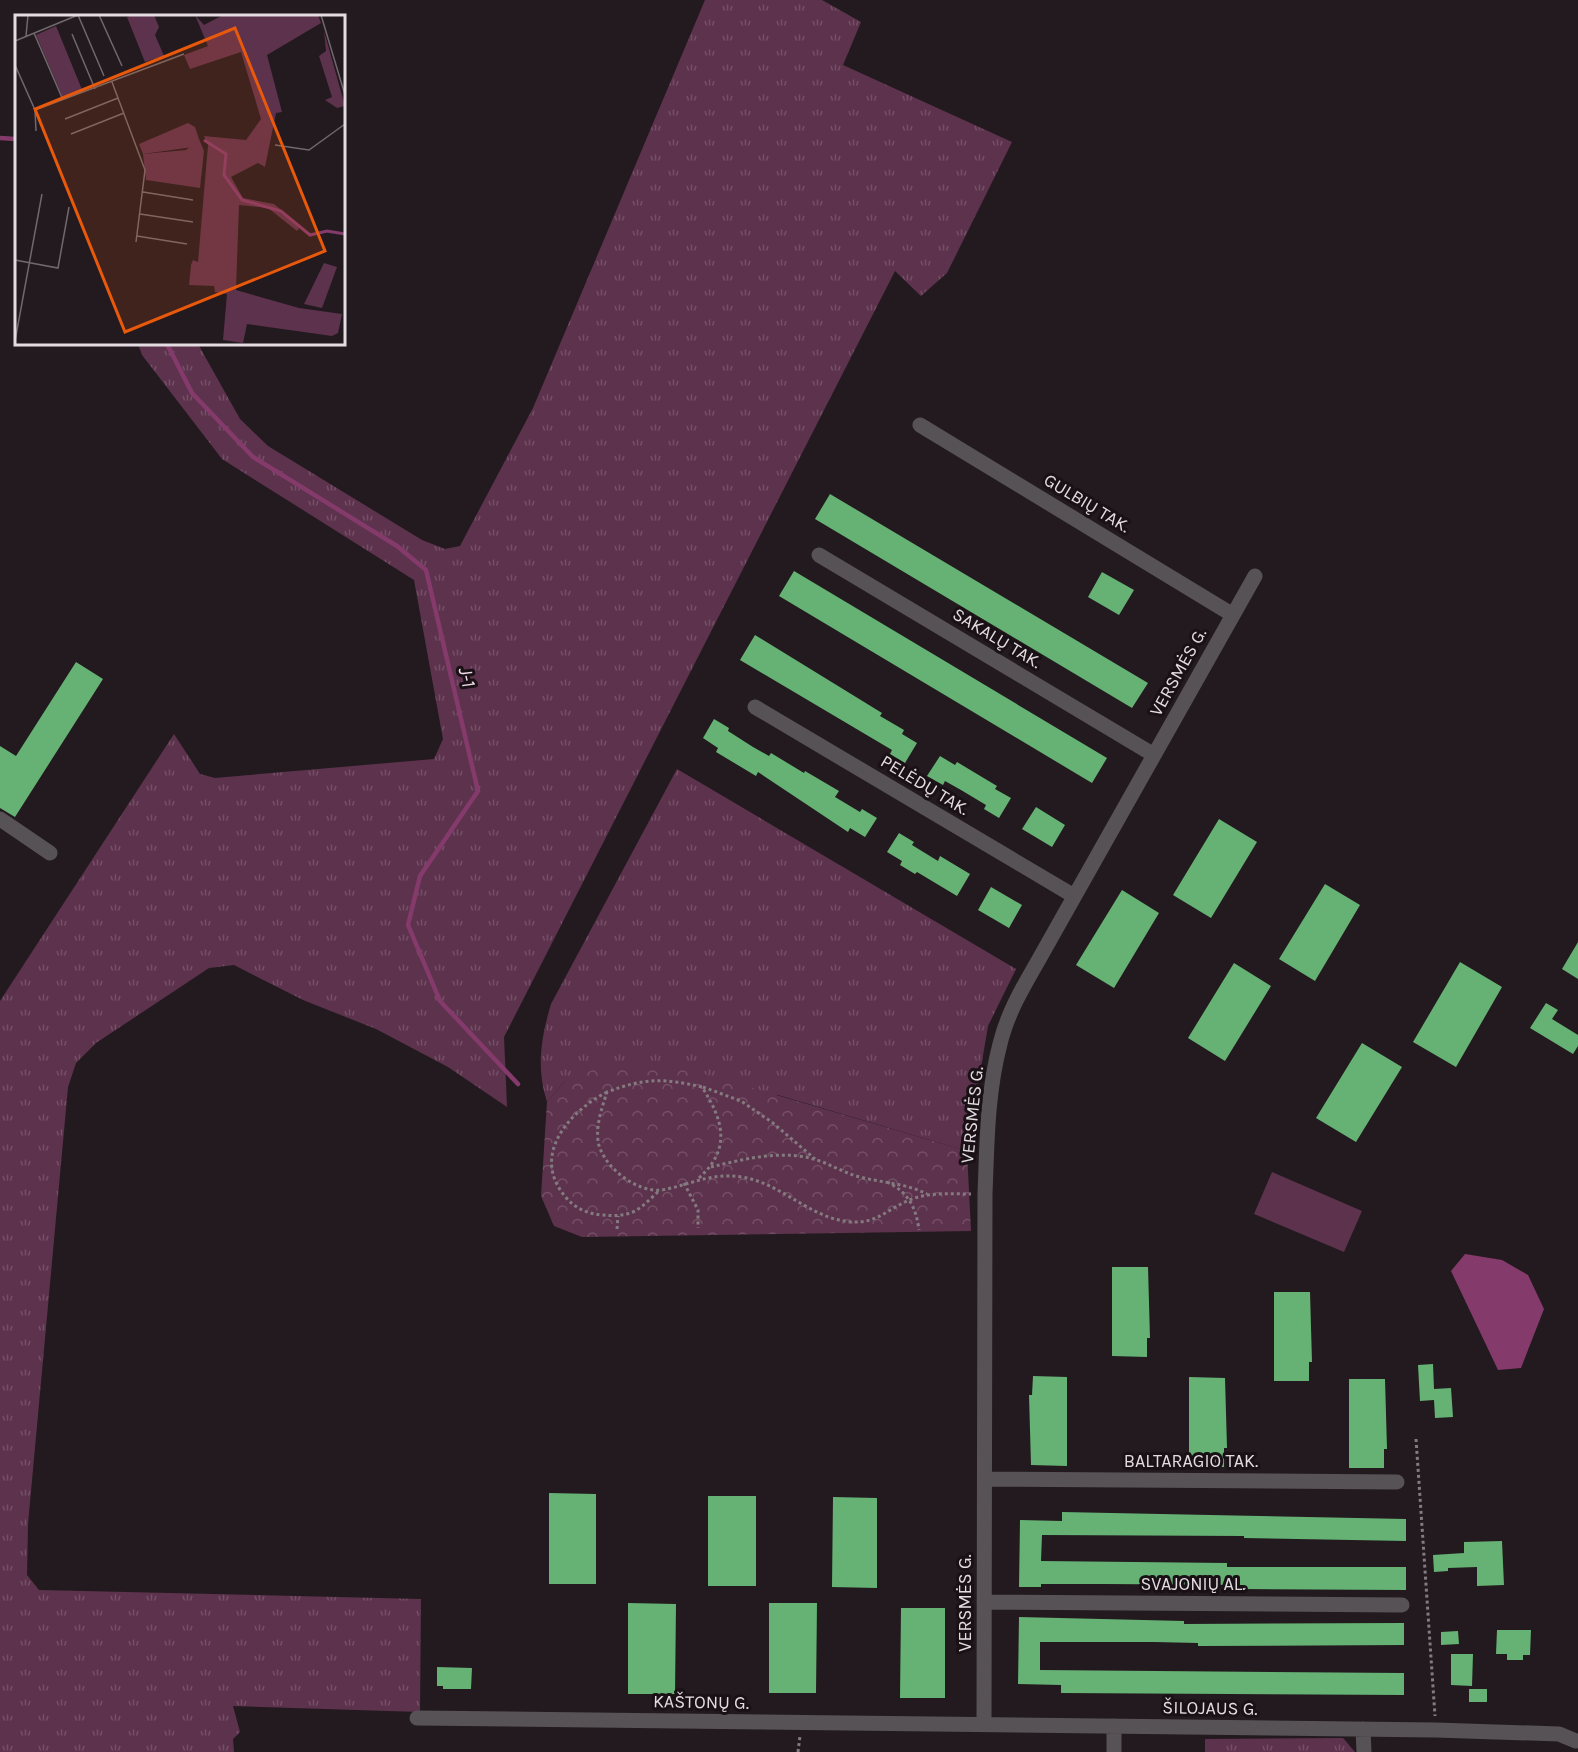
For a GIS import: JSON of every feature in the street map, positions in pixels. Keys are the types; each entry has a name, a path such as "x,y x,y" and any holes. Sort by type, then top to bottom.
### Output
{"street":[{"name":"GULBIŲ TAK.","path":"920,425 1233,615"},
{"name":"SAKALŲ TAK.","path":"819,555 1154,755"},
{"name":"VERSMĖS G.","path":"984,1724 985,1194 988,1111 1000,1044 1014,1005 1255,576"},
{"name":"PELĖDŲ TAK.","path":"755,707 1074,896"},
{"path":"0,819 50,853"},
{"name":"BALTARAGIO TAK.","path":"985,1479 1397,1482"},
{"name":"SVAJONIŲ AL.","path":"984,1602 1402,1605"},
{"name":"KAŠTONŲ G.","path":"417,1718 984,1724"},
{"name":"ŠILOJAUS G.","path":"984,1724 1436,1730 1559,1734 1577,1744"},
{"path":"1114,1726 1114,1752"},
{"path":"1363,1729 1364,1752"}],"path":[{"path":"928,1194 910,1185 841,1172 816,1160 773,1123 741,1101 674,1080 648,1079 607,1092 586,1103 568,1121 555,1144 553,1170 555,1184 572,1206 593,1215 618,1216 636,1210 660,1190 699,1178 741,1177 773,1186 826,1218 856,1222 878,1218 910,1199 928,1194 985,1194"},
{"path":"699,1178 711,1167 721,1140 717,1112 702,1087"},
{"path":"607,1092 598,1118 598,1142 608,1164 633,1183 660,1190"},
{"path":"711,1167 757,1157 788,1156 816,1160"},
{"path":"883,1180 900,1188 910,1199 917,1213 920,1230"},
{"path":"684,1183 698,1210 698,1228"},
{"path":"617,1229 618,1216"},
{"path":"1416,1439 1436,1730"}],"green space":[{"path":"705,0 822,0 861,22 843,65 1012,142 947,273 921,296 895,271 504,1037 507,1107 448,1067 376,1029 303,1000 234,965 209,968 96,1043 76,1063 68,1087 28,1524 27,1575 39,1590 421,1599 420,1712 233,1706 240,1732 233,1739 234,1752 0,1752 0,1001 174,734 200,774 215,778 434,759 443,739 414,580 222,459 142,355 138,345 199,345 240,419 268,446 422,540 445,549 460,546 533,408"},
{"path":"677,769 1016,969 988,1026 967,1151 778,1095 565,1081 547,1102 542,1077 541,1053 551,1004"},
{"path":"611,1063 668,1063 967,1151 971,1231 582,1237 554,1226 541,1196 547,1102 565,1081"},
{"path":"1272,1172 1362,1211 1344,1252 1254,1214"},
{"path":"1343,1738 1355,1752 1205,1752 1205,1739"}],"shaded area":[{"path":"1465,1254 1502,1260 1528,1275 1544,1309 1521,1368 1498,1370 1451,1271"}],"building":[{"path":"830,494 1148,683 1132,708 815,519"},
{"path":"794,571 1107,758 1092,783 779,596"},
{"path":"1102,572 1134,590 1119,615 1088,597"},
{"path":"755,635 882,713 880,716 904,730 902,734 917,743 905,763 890,754 892,750 740,660"},
{"path":"76,662 103,679 15,817 0,808 0,746 16,756"},
{"path":"714,719 753,747 769,756 771,753 839,791 835,797 860,812 862,809 877,818 865,837 850,828 848,832 758,772 756,776 716,752 718,748 703,738"},
{"path":"940,756 955,765 957,762 997,786 995,789 1011,798 999,818 984,809 986,805 961,790 945,781 943,785 927,776"},
{"path":"1036,807 1065,825 1052,847 1022,829"},
{"path":"1219,819 1257,842 1211,918 1173,895"},
{"path":"899,833 914,842 912,845 938,861 940,856 970,874 957,896 917,872 915,874 900,865 902,861 887,852"},
{"path":"1325,884 1360,905 1315,981 1279,959"},
{"path":"991,887 1022,905 1009,928 978,910"},
{"path":"1122,890 1159,913 1114,988 1076,965"},
{"path":"1578,942 1578,979 1562,969"},
{"path":"1460,962 1502,987 1456,1067 1413,1042"},
{"path":"1234,963 1271,986 1225,1061 1188,1038"},
{"path":"1546,1003 1558,1010 1552,1019 1578,1035 1578,1046 1573,1054 1530,1028"},
{"path":"1362,1043 1402,1067 1356,1142 1316,1118"},
{"path":"1112,1267 1148,1267 1150,1338 1147,1338 1147,1357 1112,1356"},
{"path":"1274,1292 1310,1292 1312,1362 1309,1362 1309,1381 1274,1381"},
{"path":"1433,1364 1434,1389 1451,1388 1453,1417 1435,1418 1434,1400 1420,1401 1418,1365"},
{"path":"1033,1376 1067,1377 1067,1466 1031,1465 1029,1395 1032,1395"},
{"path":"1189,1377 1225,1378 1227,1448 1224,1448 1224,1467 1189,1467"},
{"path":"1349,1379 1385,1379 1387,1449 1384,1449 1384,1468 1349,1468"},
{"path":"549,1493 596,1494 596,1584 549,1584"},
{"path":"708,1496 756,1496 756,1586 708,1586"},
{"path":"833,1497 877,1498 877,1588 832,1587"},
{"path":"1062,1512 1406,1519 1406,1541 1244,1538 1244,1536 1042,1535 1041,1561 1227,1563 1227,1567 1406,1567 1406,1590 1243,1589 1243,1585 1041,1584 1041,1587 1019,1587 1020,1520 1062,1521"},
{"path":"1502,1541 1504,1585 1477,1586 1477,1567 1448,1568 1448,1571 1434,1572 1433,1555 1464,1553 1464,1542"},
{"path":"628,1603 676,1604 675,1694 628,1694"},
{"path":"769,1603 817,1603 816,1693 769,1693"},
{"path":"901,1608 945,1608 945,1698 900,1698"},
{"path":"1019,1617 1184,1621 1184,1624 1404,1623 1404,1645 1198,1646 1198,1643 1040,1642 1040,1670 1404,1673 1404,1695 1061,1693 1061,1685 1018,1684"},
{"path":"1497,1630 1531,1630 1530,1655 1523,1655 1523,1660 1507,1660 1507,1654 1496,1654"},
{"path":"1458,1631 1459,1644 1441,1645 1441,1632"},
{"path":"1451,1654 1473,1654 1472,1686 1451,1685"},
{"path":"437,1667 472,1668 471,1689 443,1689 443,1686 437,1686"},
{"path":"1469,1689 1487,1689 1487,1702 1469,1702"}],"waterway":[{"name":"J-1","path":"0,138 15,139"},
{"name":"J-1","path":"168,345 192,393 253,457 397,546 426,570 478,791 420,876 408,925 440,1001 518,1084"}]}
